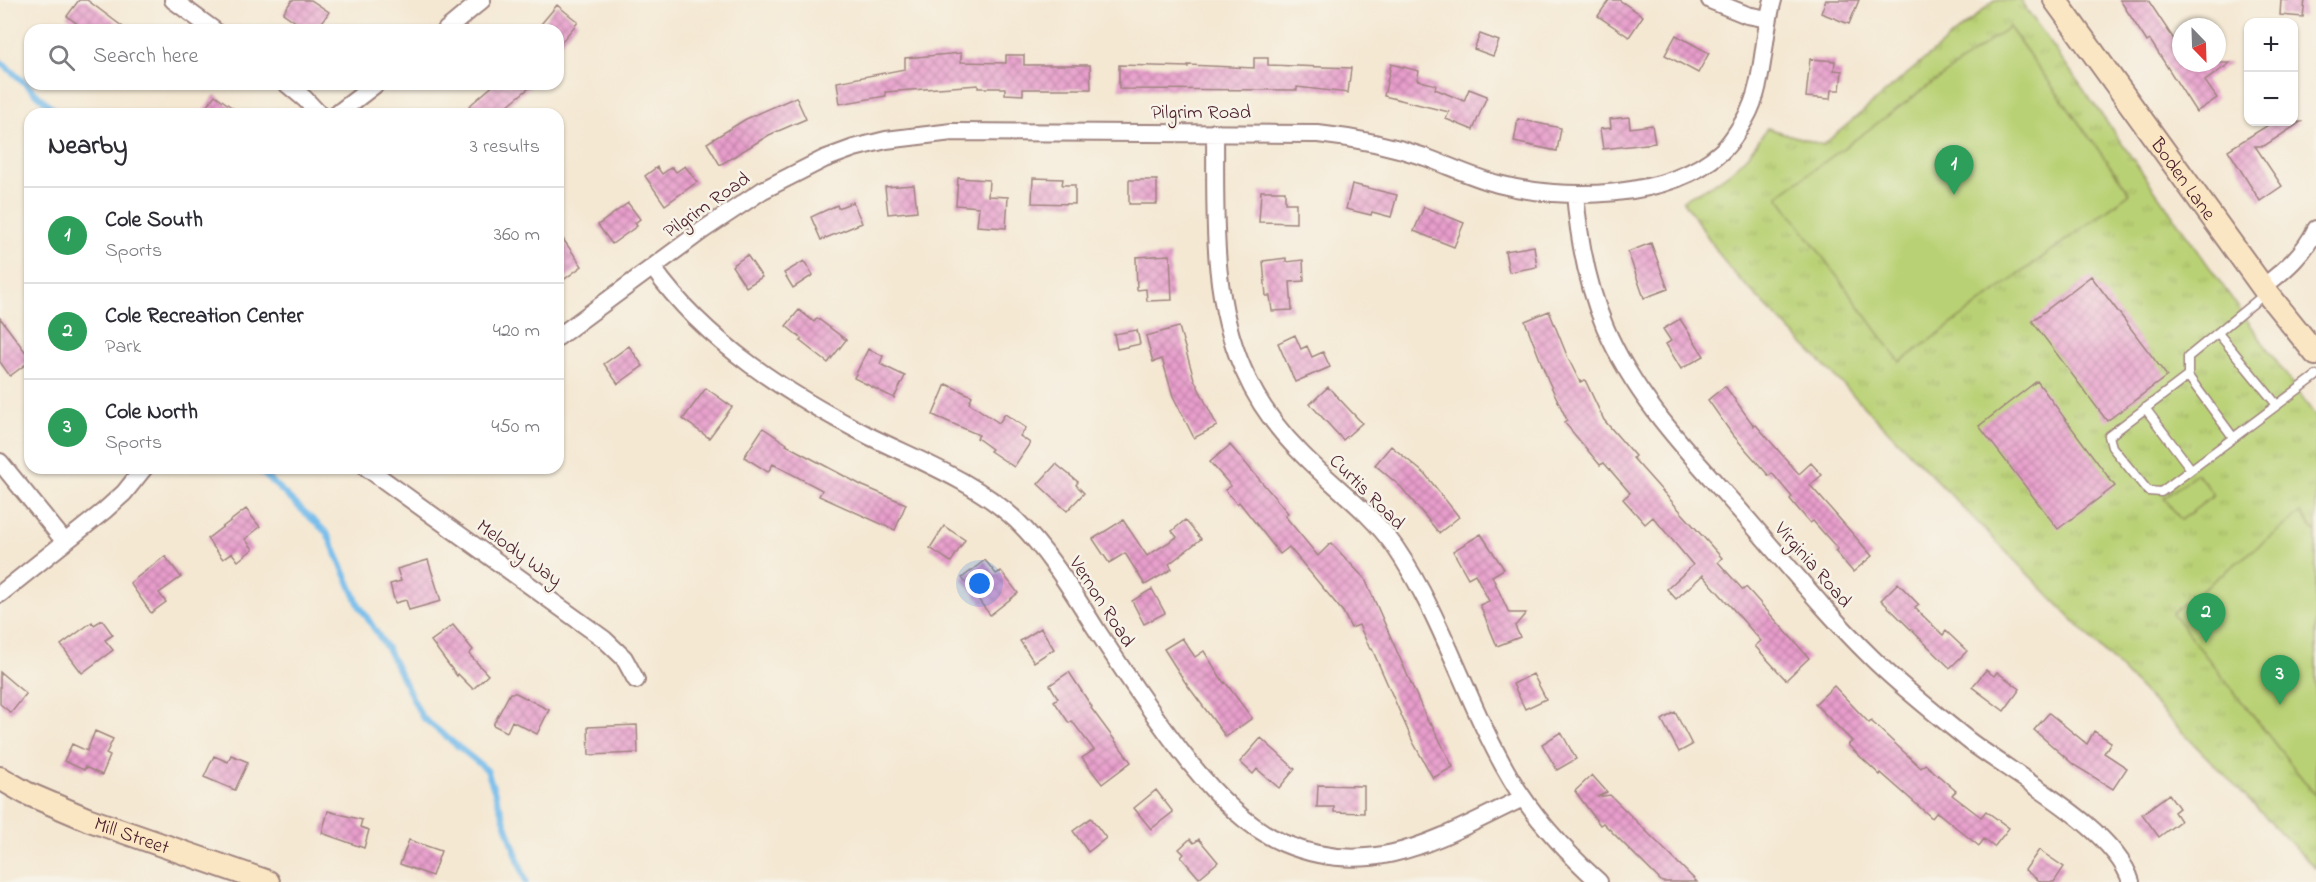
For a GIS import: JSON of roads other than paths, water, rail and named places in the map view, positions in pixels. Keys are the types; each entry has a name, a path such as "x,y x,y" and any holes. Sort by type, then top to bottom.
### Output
{"street":[{"path":"173,0 206,24"},
{"path":"453,24 482,0"},
{"path":"1710,0 1747,15 1767,19"},
{"name":"Pilgrim Road","path":"564,333 733,209 763,190 824,159 886,140 919,135 973,131 1290,132 1345,137 1414,154 1497,184 1549,193 1575,194 1632,189 1681,177 1720,152 1740,127 1754,98 1767,19 1773,0"},
{"name":"Boden Lane","path":"2055,0 2265,290 2316,354"},
{"path":"294,90 313,108"},
{"path":"345,108 368,90"},
{"name":"Curtis Road","path":"1215,132 1218,276 1225,315 1242,368 1254,391 1284,435 1300,453 1367,514 1396,550 1423,596 1496,751 1523,798 1557,842 1599,882"},
{"name":"Virginia Road","path":"1575,194 1580,244 1586,271 1605,327 1633,381 1670,431 1870,657 1975,745 2093,829 2120,859 2131,882"},
{"path":"2265,290 2302,253 2316,229"},
{"name":"Vernon Road","path":"653,268 679,302 701,324 781,386 830,415 974,487 1015,519 1048,556 1135,688 1178,747 1219,796 1260,830 1281,842 1327,857 1375,858 1422,845 1523,798"},
{"path":"0,462 64,542"},
{"path":"0,594 104,511 124,493 139,474"},
{"name":"Melody Way","path":"375,474 604,639 624,658 636,681"},
{"name":"Mill Street","path":"0,779 26,793 87,819 268,882"}],"lane":[{"path":"2234,437 2188,376 2188,357 2265,290"},
{"path":"2218,333 2277,405"},
{"path":"2188,376 2109,436 2112,447 2148,491 2161,492 2316,376"},
{"path":"2145,408 2191,469"}],"waterway":[{"path":"0,61 24,83"},
{"path":"32,90 52,108"},
{"path":"263,474 327,533 359,605 388,650 422,717 487,770 526,882"}],"place":[{"name":"Cole South","path":"1954,195"},
{"name":"Cole Recreation Center","path":"2206,643"},
{"name":"Cole North","path":"2280,705"}]}
